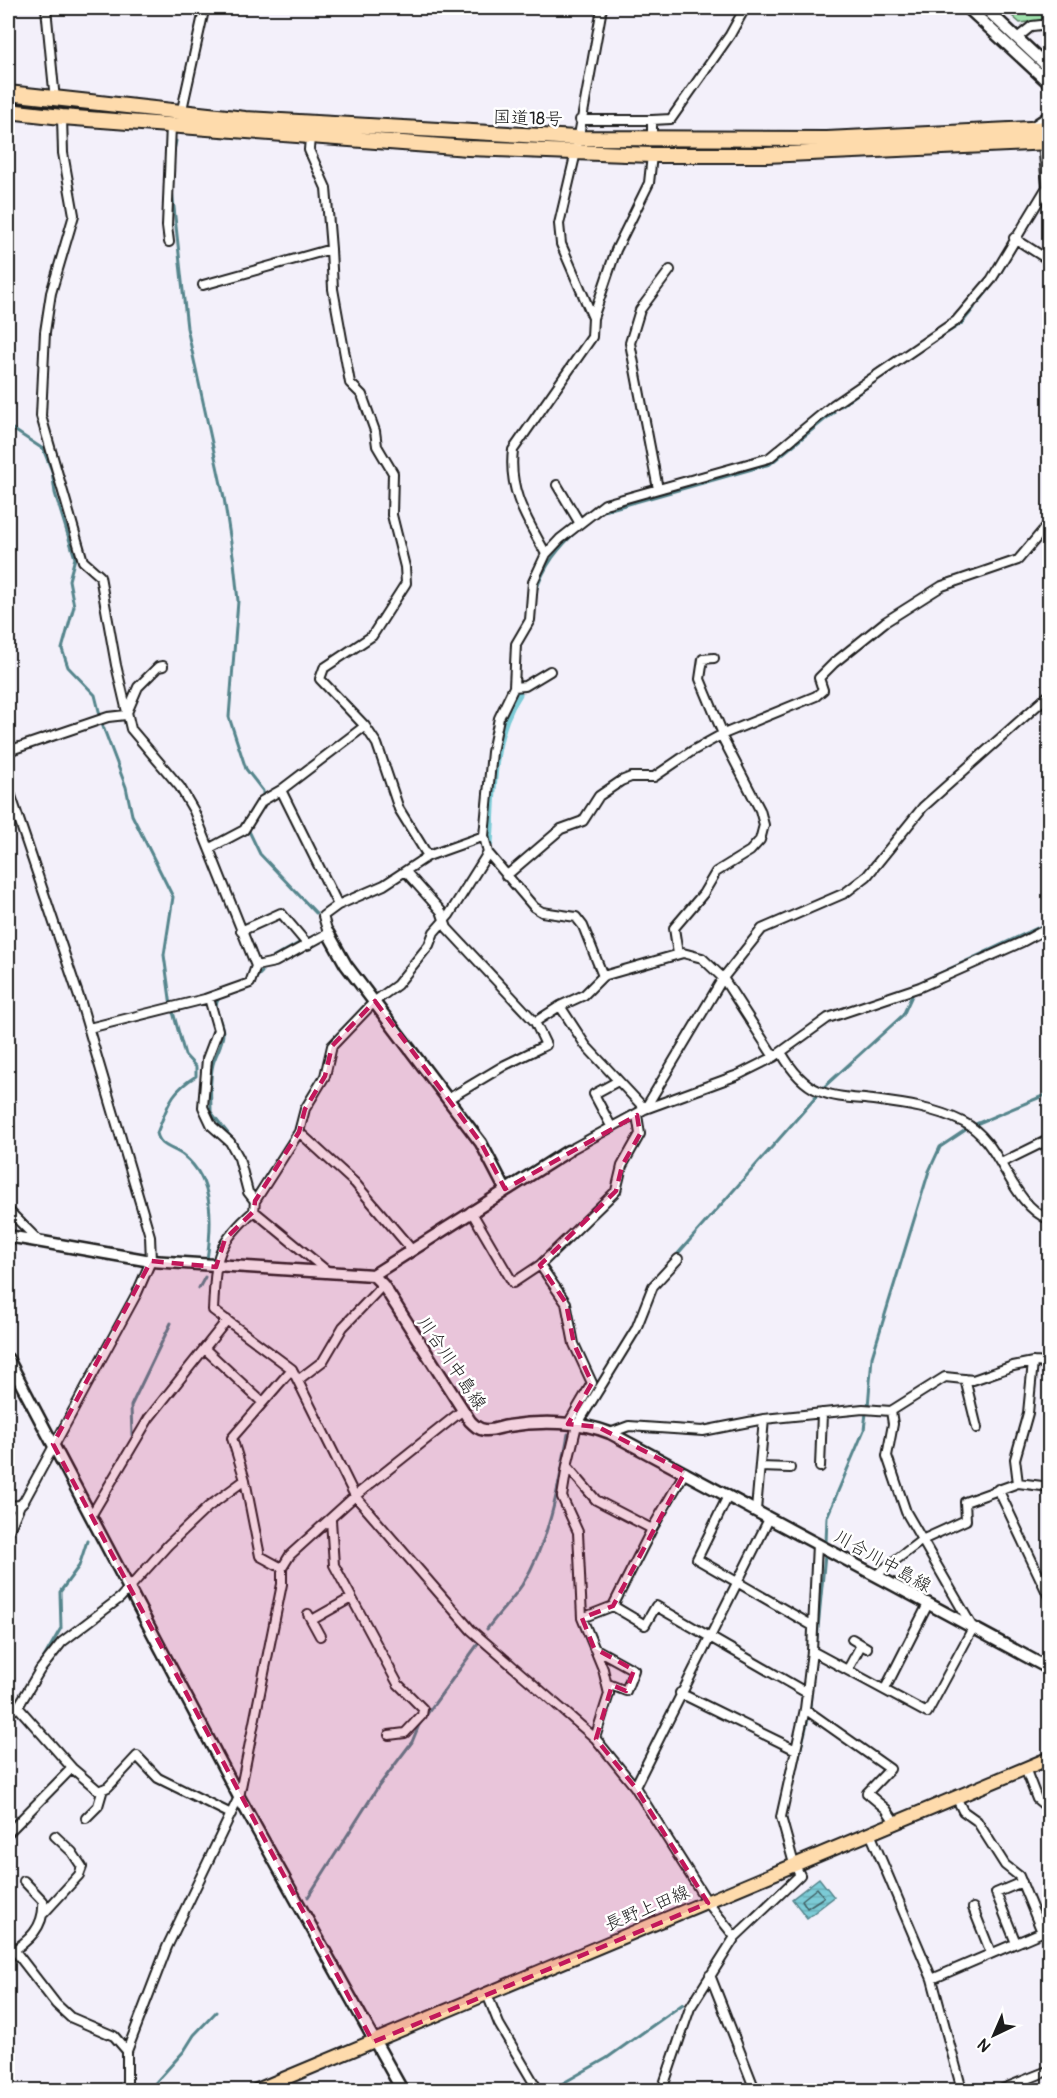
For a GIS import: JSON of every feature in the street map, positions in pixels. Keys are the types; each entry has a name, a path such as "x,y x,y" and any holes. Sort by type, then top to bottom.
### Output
{"highway":[{"name":"国道18号","path":"8,93 182,114 577,138 827,139 1050,128"},
{"name":"国道18号","path":"8,111 468,148 652,155 766,156 1046,143"}],"main road":[{"name":"長野上田線","path":"258,2090 1050,1758"}],"street":[{"path":"46,8 55,100"},
{"path":"182,114 203,15 201,8"},
{"path":"593,318 561,244 559,224 576,152 602,8"},
{"path":"580,120 671,119 730,35 745,8"},
{"path":"968,8 1050,84"},
{"path":"985,8 1050,69"},
{"path":"1017,38 1032,26 1050,24"},
{"path":"1029,129 1050,116"},
{"path":"62,117 63,153 74,215 51,293 45,332 41,416 83,561 100,576 126,716 131,729 141,744 180,788 194,811 256,966 250,983 209,998 89,1028"},
{"path":"652,120 652,138"},
{"path":"169,242 167,225 171,125"},
{"path":"310,137 309,150 326,188 333,289 350,383 362,394 375,430 377,446 393,473 392,514 405,567 406,583 372,636 324,668 320,679 365,726 377,744 399,809 428,856"},
{"path":"603,976 583,926 576,916 542,912 506,876 488,853 484,836 492,752 499,718 514,687 516,644 530,620 533,582 546,554 579,522 604,504 769,458 843,398 956,321 991,279 1014,238 1048,188 1046,143"},
{"path":"546,554 514,490 511,478 513,450 592,337 593,318 616,250 649,183 652,155"},
{"path":"1014,238 1050,261"},
{"path":"203,285 331,249"},
{"path":"658,489 630,343 640,310 670,270"},
{"path":"557,485 579,522"},
{"path":"506,876 561,829 583,821 600,795 631,777 654,777 692,751 722,735 816,696 823,690 819,678 885,622 942,586 1018,560 1050,522"},
{"path":"678,954 674,928 703,894 716,872 750,851 760,840 764,825 760,810 722,735 700,679 703,659 714,658"},
{"path":"126,716 138,687 158,666 163,666"},
{"path":"514,687 525,686 550,671"},
{"path":"645,1109 723,978 762,929 846,893 867,876 922,807 1048,699"},
{"path":"8,751 108,717 126,716"},
{"path":"210,848 244,830 262,801 365,726"},
{"path":"8,788 89,1028 150,1236 151,1261 94,1375 53,1444 20,1505 8,1533"},
{"path":"281,789 338,905"},
{"path":"484,836 428,856 384,885 338,905 323,916 328,933 346,965 481,1143 506,1189"},
{"path":"488,853 434,932 429,945 397,985 375,1001 332,1046 325,1076 305,1109 299,1132 255,1202 254,1211 225,1239 216,1267 213,1310 292,1369 355,1496 471,1630 595,1738 635,1787 708,1902 735,1937"},
{"path":"406,872 441,911 443,920 487,973 535,1022 546,1045 505,1065 448,1099"},
{"path":"241,931 280,913 308,945"},
{"path":"8,1236 151,1261 216,1267 373,1275 568,1151 645,1109 738,1075 777,1055 828,1018 920,987 1022,942 1050,927"},
{"path":"256,966 275,962 328,933"},
{"path":"535,1022 585,994 603,976 678,954 702,958 723,978 777,1055 818,1090 848,1098 924,1108 964,1122 989,1147 1035,1214 1050,1220"},
{"path":"209,998 218,1030 207,1059 203,1107 212,1126 230,1142 239,1158 248,1192 255,1202"},
{"path":"560,1006 586,1046 645,1109"},
{"path":"612,1128 594,1094 618,1081"},
{"path":"471,1211 513,1283 540,1265 616,1191 622,1166 640,1134 637,1115"},
{"path":"299,1132 355,1183 412,1250"},
{"path":"1001,1163 1050,1139"},
{"path":"8,1210 40,1242"},
{"path":"254,1211 327,1271"},
{"path":"572,1424 636,1329 653,1287 678,1259"},
{"path":"540,1265 566,1303 574,1344 592,1383 572,1424 562,1497 578,1533 582,1618 608,1684 609,1694 595,1738"},
{"name":"川合川中島線","path":"373,1275 383,1285 463,1410 479,1429 489,1431 509,1426 572,1424 598,1427 1050,1669"},
{"path":"298,1380 323,1361 343,1327 383,1285"},
{"path":"91,1516 149,1418 206,1350 227,1320"},
{"path":"206,1350 262,1402"},
{"path":"8,1359 239,1797 372,2042 402,2091"},
{"path":"610,1433 629,1426 703,1431 764,1419 863,1409 891,1411 945,1377 973,1380 1033,1362 1050,1363"},
{"path":"1018,1484 1015,1459 1028,1413 1033,1362"},
{"path":"282,1568 260,1556 245,1480 232,1438 292,1369"},
{"path":"965,1379 977,1428"},
{"path":"127,2091 127,2051 167,1947 239,1797 279,1596 282,1568 290,1555 355,1496 463,1410"},
{"path":"812,1651 927,1713 973,1628 906,1512 887,1456 893,1424 891,1411"},
{"path":"820,1467 822,1413"},
{"path":"756,1510 764,1419"},
{"path":"567,1466 596,1500 652,1529"},
{"path":"760,1467 790,1468"},
{"path":"582,1618 613,1606 652,1529 685,1472"},
{"path":"8,1713 18,1707 40,1670 62,1642 120,1598 208,1508 245,1480"},
{"path":"876,1575 922,1540 966,1520 965,1502 1018,1484 1050,1487"},
{"path":"998,1489 1050,1599"},
{"path":"728,1496 697,1560 813,1626"},
{"path":"8,1506 20,1505"},
{"path":"635,1787 769,1519"},
{"path":"331,1520 334,1565 398,1684 423,1709 422,1714 405,1733 389,1735"},
{"path":"662,2091 690,2008 710,1976 735,1937 800,1875 794,1864 781,1817 805,1709 812,1651 817,1544"},
{"path":"320,1636 310,1617 351,1598"},
{"path":"885,1689 928,1604"},
{"path":"613,1606 645,1625 656,1605 807,1693"},
{"path":"848,1669 864,1646 852,1639"},
{"path":"594,1648 634,1670 626,1691 608,1684"},
{"path":"680,1693 795,1750"},
{"path":"18,1707 72,1768 99,1791 104,1789"},
{"path":"805,1709 890,1769 867,1793 886,1809 896,1822"},
{"path":"86,1818 98,1806 104,1789 137,1756 158,1778 231,1814"},
{"path":"8,1833 72,1768"},
{"path":"1025,1768 1037,1800 1050,1810"},
{"path":"932,1979 1042,1932 1022,1882 1005,1865 977,1821 963,1811 956,1797"},
{"path":"870,1833 932,1979 962,2091"},
{"path":"44,1913 79,1875 82,1867 72,1852 55,1836"},
{"path":"10,1953 40,1927 44,1913 44,1901 24,1881"},
{"path":"1016,1943 996,1893 1022,1882"},
{"path":"973,1908 991,1953"},
{"path":"8,1942 10,1953 70,2017 114,2036 127,2051"},
{"path":"710,1976 755,2091"},
{"path":"487,1994 499,2024 538,2091"},
{"path":"1000,2091 1050,2070"}],"highlighted area":[{"path":"375,1001 481,1143 505,1189 637,1115 640,1134 622,1166 616,1191 540,1265 566,1303 574,1344 592,1383 568,1424 598,1427 685,1472 613,1606 582,1618 594,1648 634,1670 626,1691 612,1685 596,1739 635,1787 708,1903 373,2042 53,1444 151,1261 216,1267 225,1239 254,1211 255,1201 299,1132 305,1109 325,1076 332,1046"}],"green space":[{"path":"1003,8 1049,8 1049,19 1020,23"}],"water":[{"path":"819,1878 834,1897 807,1918 792,1899"}],"waterway":[{"path":"173,156 176,141"},
{"path":"172,189 187,328 224,498 234,562 238,601 229,717 246,769 263,791 263,797"},
{"path":"998,277 1015,248"},
{"path":"978,303 993,284"},
{"path":"921,349 961,324 974,308"},
{"path":"841,406 889,371"},
{"path":"600,512 770,464 834,412"},
{"path":"8,426 43,449 52,471 55,493 75,558 69,580 74,606 62,649 68,667 95,695 100,715"},
{"path":"535,594 553,558 565,542 581,527"},
{"path":"489,843 497,746 509,710 518,694"},
{"path":"102,724 126,787 132,815 173,897 164,955 171,1006"},
{"path":"248,829 260,854 316,913"},
{"path":"919,983 1050,922"},
{"path":"307,939 316,935"},
{"path":"274,957 299,943"},
{"path":"254,980 262,972"},
{"path":"226,995 248,987"},
{"path":"824,1087 903,1015 914,991"},
{"path":"220,997 216,1005 223,1037 212,1070 211,1112 237,1145 240,1153"},
{"path":"173,1012 185,1055 196,1067 196,1076 175,1094 167,1107 157,1133 161,1142 180,1153 194,1166 206,1190 210,1218 207,1260"},
{"path":"976,1124 1050,1093"},
{"path":"674,1258 816,1097"},
{"path":"868,1407 872,1357 929,1171 940,1147 967,1129"},
{"path":"199,1288 205,1277"},
{"path":"132,1435 131,1406 171,1323"},
{"path":"215,1329 220,1323"},
{"path":"589,1397 608,1368"},
{"path":"826,1543 827,1517 864,1430 866,1413"},
{"path":"97,1498 141,1425"},
{"path":"487,1629 522,1585 540,1550 552,1512 568,1434"},
{"path":"39,1666 61,1628 60,1592 79,1566 87,1541"},
{"path":"816,1649 825,1554"},
{"path":"308,1897 378,1787 412,1742 419,1725 478,1644"},
{"path":"810,1707 814,1661"},
{"path":"8,1708 15,1704 22,1692"},
{"path":"790,1837 785,1814 808,1719"},
{"path":"551,2090 607,2058 683,2004"},
{"path":"149,2090 216,2012"}]}
